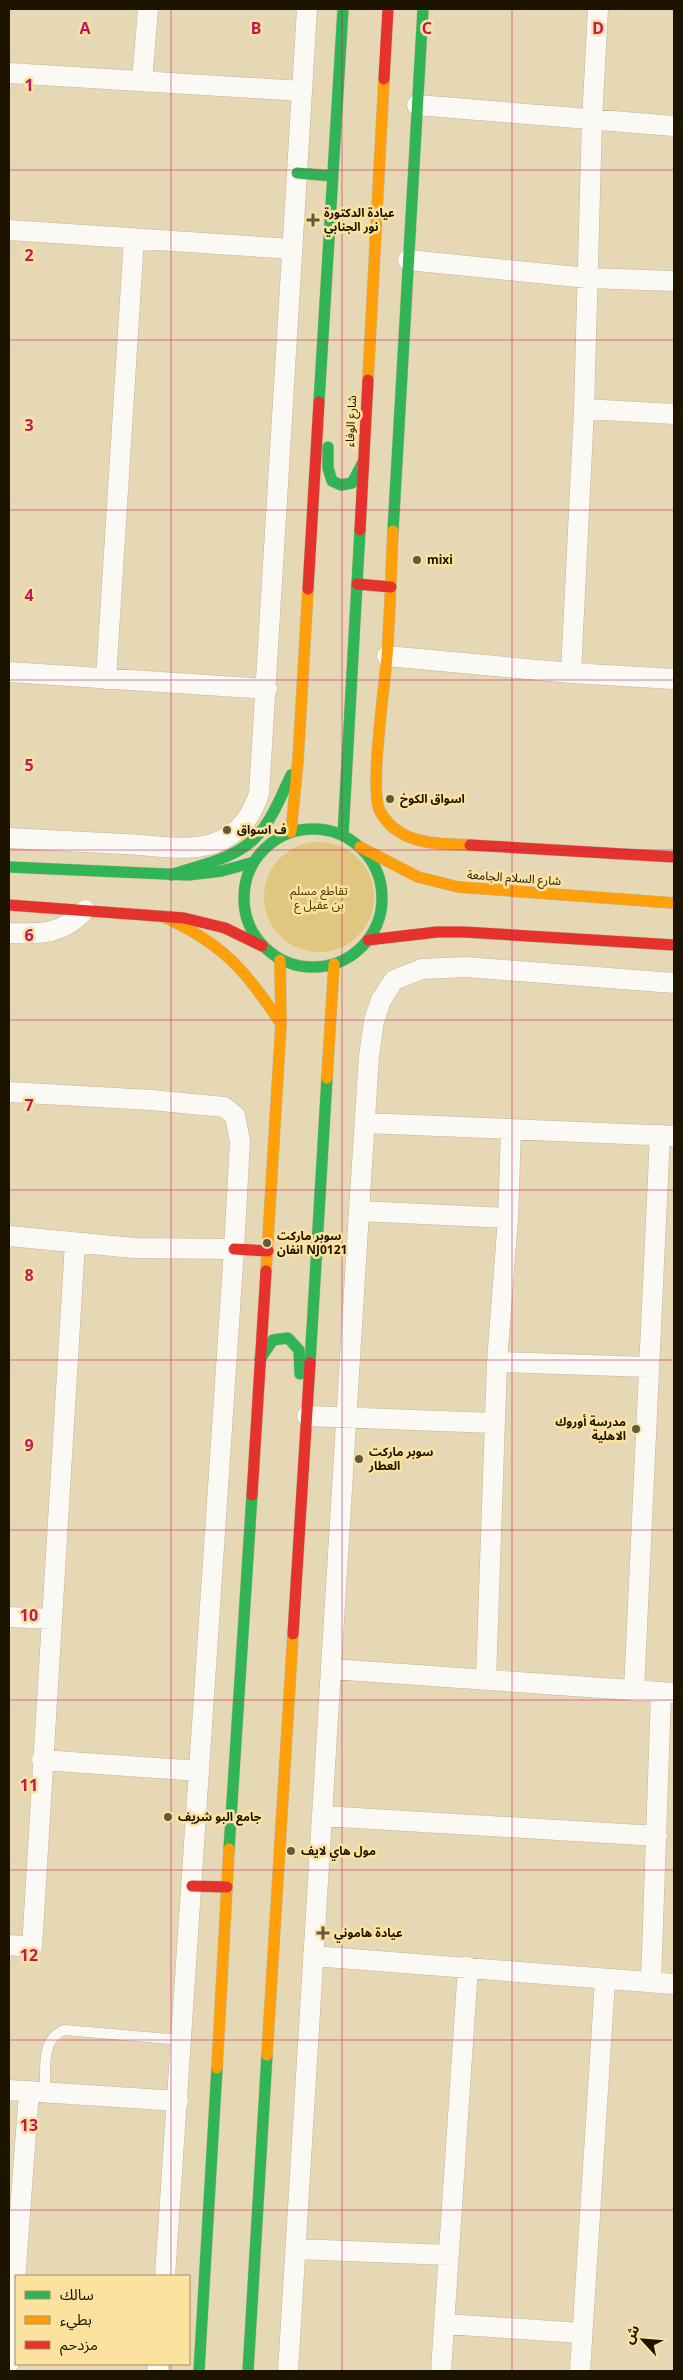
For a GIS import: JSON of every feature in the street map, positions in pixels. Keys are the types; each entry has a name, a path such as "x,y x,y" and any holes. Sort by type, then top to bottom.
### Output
{"main road":[{"path":"291,832 298,760 344,9"},
{"name":"شارع الوفاء","path":"343,835 388,9"},
{"path":"423,9 387,656 376,778 379,810 398,832 409,838 428,843 674,857"},
{"path":"297,173 333,176"},
{"path":"322,358 332,376 332,386"},
{"path":"330,431 328,468 332,481 341,485 352,483 362,464"},
{"path":"357,584 390,587"},
{"path":"172,875 231,854 254,839 283,792 298,760"},
{"path":"9,905 162,916 205,922 244,936 262,946 280,960 297,966 316,968 334,964 353,955 368,940 378,922 382,902 380,881 372,863 360,847 343,835 326,830 308,829 291,832 270,844 254,862 246,883 244,905 250,927 262,946"},
{"name":"شارع السلام الجامعة","path":"360,847 409,874 431,883 458,887 670,903"},
{"path":"9,867 172,875 222,871 254,862"},
{"path":"653,915 670,903"},
{"path":"162,916 192,928 219,945 242,967 281,1024"},
{"path":"652,931 661,944"},
{"path":"368,940 437,932 455,932 674,945"},
{"path":"199,2371 226,1887 281,1024 280,960"},
{"path":"248,2371 334,964"},
{"path":"234,1249 268,1250"},
{"path":"260,1359 273,1340 282,1338 288,1338 296,1343 302,1354 298,1432 305,1455"},
{"path":"192,1886 226,1887"}],"street":[{"path":"142,81 148,9"},
{"path":"9,838 190,847 206,846 234,833 246,822 259,794 267,689 307,9"},
{"path":"571,673 584,409 592,120 598,9"},
{"path":"9,73 302,91"},
{"path":"417,105 674,126"},
{"path":"9,230 292,249"},
{"path":"106,680 134,238"},
{"path":"408,260 587,278 674,281"},
{"path":"584,409 674,414"},
{"path":"387,656 571,673 674,680"},
{"path":"9,672 106,680 267,689"},
{"path":"9,933 37,934 57,931 77,920 85,910"},
{"path":"288,2371 348,1418 359,1211 369,1056 374,1021 381,1000 394,980 422,970 465,967 674,983"},
{"path":"9,1092 151,1100 224,1107 235,1116 240,1141 165,2275"},
{"path":"366,1123 667,1136 665,1238 648,1368 634,1692"},
{"path":"486,1679 494,1423 508,1218 511,1129"},
{"path":"359,1211 508,1218"},
{"path":"9,1236 134,1248 234,1249"},
{"path":"9,1945 32,1947 75,1243"},
{"path":"497,1362 648,1368"},
{"path":"307,1416 494,1423"},
{"path":"9,1617 52,1620"},
{"path":"332,1669 668,1693 657,1836 651,1982"},
{"path":"42,1760 199,1771"},
{"path":"322,1816 657,1836"},
{"path":"313,1956 674,1984"},
{"path":"442,2371 468,1967"},
{"path":"580,2371 605,1980"},
{"path":"9,2090 178,2101"},
{"path":"18,2275 37,2091"},
{"path":"296,2249 449,2255"},
{"path":"9,2363 15,2305"},
{"path":"445,2324 582,2333"}],"lane":[{"path":"37,2091 49,2042 55,2034 64,2030 182,2040"}],"green space":[{"name":"تقاطع مسلم بن عقيل ع","path":"319,842 340,846 358,858 370,876 374,897 370,918 358,936 340,948 319,952 298,948 280,936 268,918 264,897 268,876 280,858 298,846"}],"traffic: fast":[{"path":"319,402 343,9"},
{"path":"393,531 423,9"},
{"path":"297,173 333,176"},
{"path":"328,447 328,468 332,481 341,485 352,483 362,464"},
{"path":"343,835 360,530"},
{"path":"171,875 226,857 237,852 255,838 276,808 291,775"},
{"path":"313,829 339,834 362,849 377,872 382,898 377,924 362,947 339,962 313,967 287,962 264,947 249,924 244,898 249,872 264,849 287,834 313,829"},
{"path":"9,867 188,875 222,871 254,862"},
{"path":"310,1363 327,1078"},
{"path":"260,1359 273,1340 288,1338 299,1350 300,1374"},
{"path":"229,1849 252,1495"},
{"path":"248,2371 267,2055"},
{"path":"199,2371 217,2068"}],"traffic: slow":[{"path":"368,380 384,79"},
{"path":"393,531 387,656 377,761 377,800 380,811 397,831 432,843 470,845"},
{"path":"291,832 298,760 308,589"},
{"path":"360,847 418,877 458,887 674,903"},
{"path":"162,916 201,937 231,960 256,988 281,1024"},
{"path":"266,1271 281,1024 280,960"},
{"path":"327,1078 334,964"},
{"path":"267,2055 293,1634"},
{"path":"217,2068 229,1849"}],"traffic: jam":[{"path":"384,79 388,9"},
{"path":"360,530 368,380"},
{"path":"308,589 319,402"},
{"path":"357,584 391,587"},
{"path":"470,845 674,857"},
{"path":"9,905 184,918 225,928 262,946"},
{"path":"368,940 437,932 464,932 674,945"},
{"path":"234,1249 268,1251"},
{"path":"252,1495 266,1271"},
{"path":"293,1634 310,1363"},
{"path":"192,1886 227,1887"}],"place":[{"name":"عيادة الدكتورة نور الجنابي","path":"313,220"},
{"name":"mixi","path":"417,560"},
{"name":"اسواق الكوخ","path":"390,799"},
{"name":"ف اسواق","path":"227,830"},
{"name":"سوبر ماركت انفان NJ0121","path":"267,1243"},
{"name":"مدرسة أوروك الاهلية","path":"636,1429"},
{"name":"سوبر ماركت العطار","path":"359,1459"},
{"name":"جامع البو شريف","path":"168,1817"},
{"name":"مول هاي لايف","path":"291,1851"},
{"name":"عيادة هاموني","path":"323,1933"}]}
